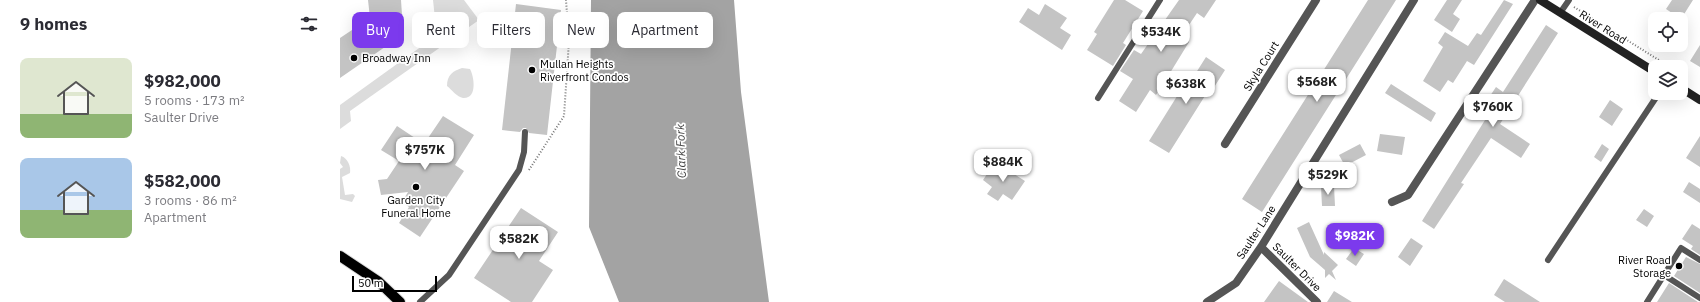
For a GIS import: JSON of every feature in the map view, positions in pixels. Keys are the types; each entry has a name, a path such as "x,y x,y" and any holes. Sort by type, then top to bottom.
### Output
{"main road":[{"path":"340,256 379,282 400,302"}],"street":[{"name":"Skyla Court","path":"1225,144 1316,0"},
{"name":"Saulter Lane","path":"1207,302 1236,283 1261,247 1414,0"},
{"path":"1392,202 1408,195 1534,0"},
{"name":"River Road","path":"1540,0 1648,68"},
{"path":"1688,92 1700,100"},
{"name":"Saulter Drive","path":"1261,247 1317,302"}],"lane":[{"path":"1098,98 1160,0"},
{"path":"1560,13 1568,1"},
{"path":"1548,260 1654,100"},
{"path":"420,302 449,275 519,170 524,152 525,132"},
{"path":"1647,302 1681,248 1700,260"},
{"path":"1664,275 1700,298"}],"path":[{"path":"527,172 564,116 569,41 566,0"},
{"path":"1568,1 1659,60"}],"shaded area":[{"path":"433,0 464,0 477,17 477,21 469,27 469,12 434,12"},
{"path":"419,48 439,48 350,111 351,121 340,129 340,105"},
{"path":"462,68 470,69 474,86 471,95 463,98 447,86 449,76"},
{"path":"341,156 346,159 350,168 350,173 342,177 345,195 353,194 355,196 352,202 340,199 340,169 343,167 340,163"}],"water":[{"name":"Clark Fork","path":"591,0 734,0 741,92 769,302 619,302 589,227 591,48 609,48 609,12 591,12"}],"building":[{"path":"368,0 401,0 402,12 369,12"},
{"path":"1114,0 1125,0 1143,11 1123,43 1126,45 1113,66 1087,50 1097,34 1094,32"},
{"path":"1179,0 1216,0 1204,18 1197,13 1181,37 1189,42 1170,73 1156,95 1150,90 1136,112 1119,101 1133,79 1120,71 1134,50 1141,54"},
{"path":"1368,0 1396,0 1262,212 1242,199"},
{"path":"1447,0 1462,0 1453,14 1460,19 1452,32 1434,20"},
{"path":"1504,0 1513,4 1474,65 1467,61 1453,83 1448,80 1440,92 1423,81 1443,47 1438,43 1445,32 1468,46 1477,33 1481,35"},
{"path":"1672,0 1693,0 1685,12 1670,12 1666,9"},
{"name":"Mullan Heights Riverfront Condos","path":"516,4 561,10 561,12 553,12 553,48 557,48 547,135 529,133 526,128 523,128 520,132 502,130 511,48 545,48 545,12 515,12"},
{"path":"1045,4 1067,18 1060,28 1071,35 1062,50 1019,22 1028,8 1039,15"},
{"path":"1546,25 1558,33 1500,124 1530,144 1521,158 1491,138 1461,183 1464,184 1434,229 1422,221 1495,104 1488,99 1496,87 1503,92"},
{"path":"352,30 352,48 384,48 340,78 340,38"},
{"path":"1700,45 1700,67 1690,61"},
{"path":"1206,57 1225,70 1211,92 1208,91 1169,153 1149,141 1184,85 1187,87"},
{"path":"1391,84 1436,113 1431,122 1385,93"},
{"path":"1610,100 1623,109 1612,126 1599,117"},
{"name":"Garden City Funeral Home","path":"443,116 474,135 455,165 464,171 420,237 399,223 409,207 402,202 408,192 381,195 378,180 387,179 399,161 381,150 397,126 424,144"},
{"path":"1380,134 1405,137 1402,155 1377,151"},
{"path":"1700,136 1700,167 1686,158"},
{"path":"1360,144 1366,155 1345,166 1339,155"},
{"path":"1602,144 1609,149 1601,162 1594,157"},
{"path":"995,162 1025,181 1012,200 1003,194 998,201 987,194 992,187 983,180"},
{"path":"1689,182 1700,189 1700,203 1683,192"},
{"path":"1334,186 1335,206 1322,206 1321,187"},
{"path":"521,208 558,232 539,261 553,270 532,302 511,302 474,278"},
{"path":"1644,209 1654,216 1647,227 1636,220"},
{"path":"1309,222 1324,255 1324,252 1338,265 1332,271 1336,280 1329,274 1325,278 1325,270 1310,257 1297,228"},
{"path":"1692,224 1700,229 1700,255 1691,249 1693,246 1682,239"},
{"path":"1411,238 1423,246 1410,266 1398,257"},
{"path":"1354,248 1364,254 1356,266 1346,259"},
{"path":"1686,257 1700,264 1700,293 1674,276"},
{"path":"1504,279 1540,302 1505,302 1494,295"},
{"path":"1279,281 1308,302 1264,302"},
{"path":"1669,283 1698,302 1657,302"},
{"path":"1334,291 1352,302 1327,302"}],"place":[{"name":"Broadway Inn","path":"354,58"},
{"name":"Mullan Heights Riverfront Condos","path":"532,70"},
{"name":"Garden City Funeral Home","path":"416,187"},
{"name":"River Road Storage","path":"1679,266"}]}
